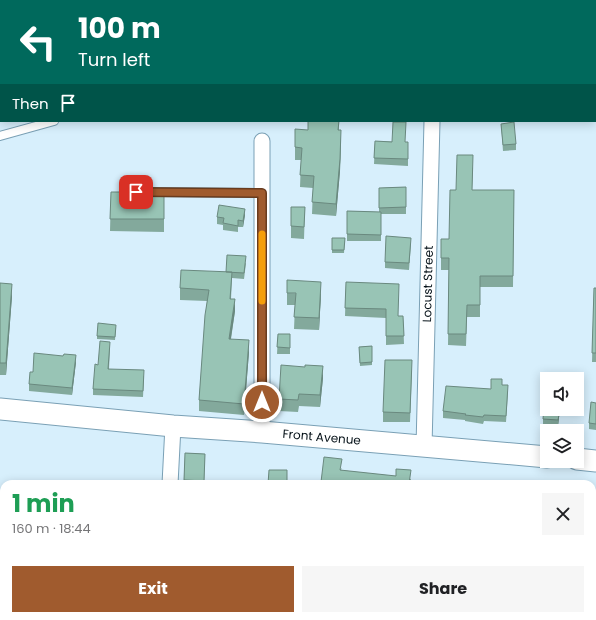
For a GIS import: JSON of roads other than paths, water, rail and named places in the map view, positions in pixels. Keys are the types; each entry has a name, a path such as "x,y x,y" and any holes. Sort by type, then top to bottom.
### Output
{"street":[{"name":"Locust Street","path":"424,447 432,122"},
{"path":"262,141 262,432"},
{"name":"Front Avenue","path":"0,409 173,426 262,432 540,456"},
{"path":"170,480 173,426"},
{"path":"584,460 596,461"}],"lane":[{"path":"0,136 50,122"},
{"path":"143,192 262,193"}]}
